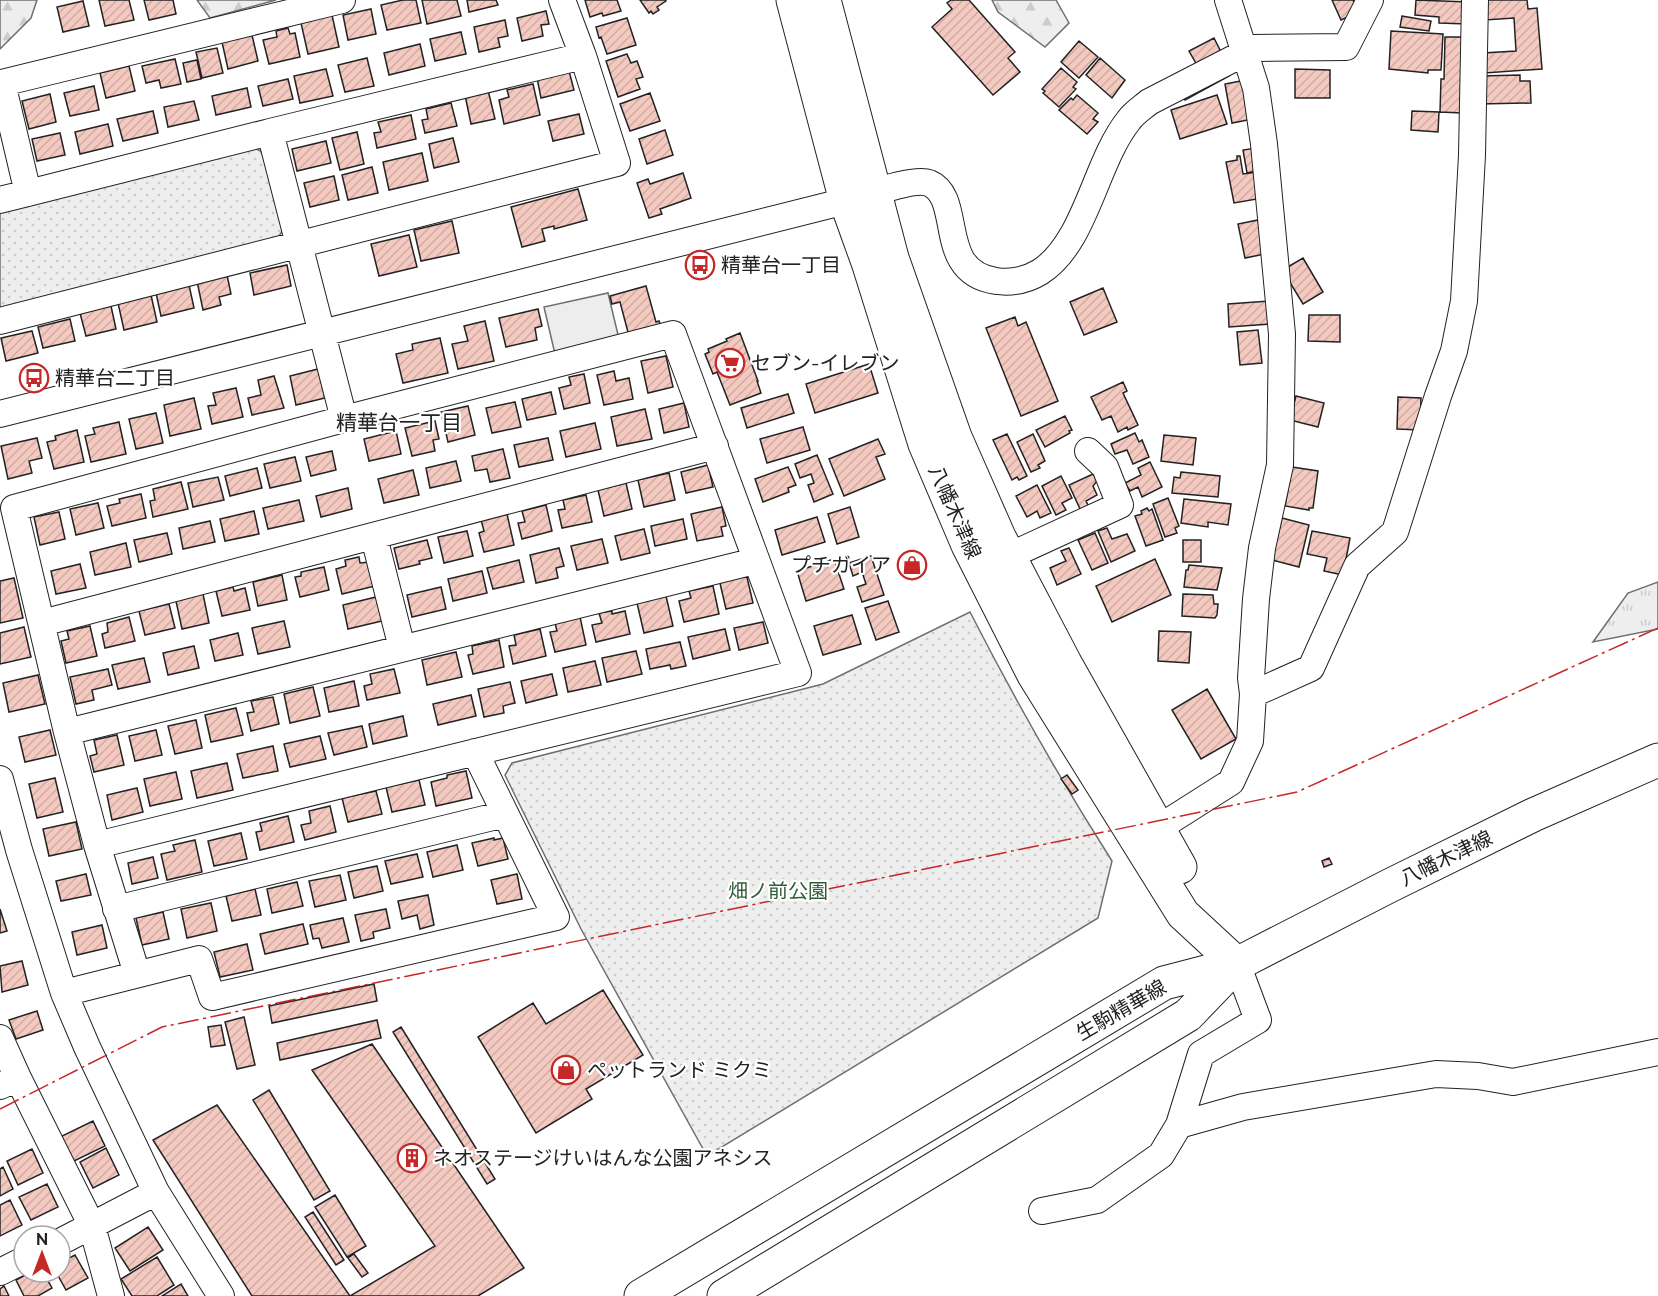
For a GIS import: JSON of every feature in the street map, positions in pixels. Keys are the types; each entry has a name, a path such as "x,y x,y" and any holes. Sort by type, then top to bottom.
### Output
{"main road":[{"name":"八幡木津線","path":"793,0 860,197 892,258 955,437 1009,555 1065,663 1157,829 1237,964"},
{"name":"八幡木津線","path":"824,0 861,136 860,197 869,265 925,444 968,545 1034,675 1183,914 1237,964"},
{"name":"八幡木津線","path":"1237,964 1533,815 1658,760"},
{"name":"生駒精華線","path":"641,1296 1164,983 1237,964"},
{"name":"生駒精華線","path":"724,1296 1188,1015 1237,964"}],"street":[{"path":"28,193 2,83 342,0"},
{"path":"0,321 617,163 583,56 562,0"},
{"path":"1157,829 1231,782 1250,741 1256,598 1262,548 1280,465 1282,334 1264,144 1256,88 1228,0"},
{"path":"0,414 916,181 936,187 946,201 956,251 971,269 989,280 1015,281 1028,278 1049,266 1072,236 1107,160 1129,120 1149,102 1254,48 1346,47 1370,0"},
{"path":"1253,694 1311,668 1357,566 1395,532 1454,351 1464,301 1472,155 1475,0"},
{"path":"0,200 583,56"},
{"path":"270,132 344,419"},
{"path":"97,845 798,673 673,334 344,419 14,508 67,732 97,845 137,974"},
{"path":"42,623 715,446"},
{"path":"1009,555 1120,505 1105,467 1088,451"},
{"path":"374,537 402,648"},
{"path":"67,732 755,561"},
{"path":"64,993 199,959 212,997 556,917 475,752"},
{"path":"0,779 19,850 64,993 87,1047 156,1192 221,1296"},
{"path":"116,909 505,813"},
{"path":"1042,1211 1097,1200 1161,1155 1179,1125 1202,1054 1258,1020 1237,964"},
{"path":"0,1038 9,1082 92,1226 111,1296"},
{"path":"1179,1125 1244,1107 1436,1074 1479,1076 1513,1082 1658,1052"},
{"path":"72,1236 156,1192"}],"green space":[{"path":"0,0 37,0 31,18 0,49"},
{"path":"197,0 276,0 210,18"},
{"path":"992,0 1056,0 1069,23 1045,47 998,12"},
{"path":"253,147 266,154 285,227 277,239 0,313 0,212"},
{"path":"1658,582 1658,629 1593,642 1628,593"},
{"name":"畑ノ前公園","path":"970,612 1038,739 1112,861 1098,918 707,1156 581,929 505,775 512,763 823,684"}],"shaded area":[{"path":"608,293 619,339 555,354 544,307"}],"building":[{"path":"99,0 129,0 134,20 105,26"},
{"path":"144,0 173,0 176,14 149,20"},
{"path":"403,0 416,0 421,23 387,30 381,5"},
{"path":"422,0 457,0 461,16 427,24"},
{"path":"467,0 496,0 498,5 469,12"},
{"path":"585,0 617,0 621,11 590,17"},
{"path":"640,0 666,1 657,7 659,10 653,14 651,11 649,13"},
{"path":"951,0 969,0 1015,52 1008,58 1020,72 993,95 932,27 952,9 947,3"},
{"path":"1332,0 1353,0 1359,12 1341,20"},
{"path":"1416,0 1469,2 1467,24 1439,23 1439,17 1415,15"},
{"path":"1483,0 1527,0 1528,9 1537,8 1542,69 1485,73 1483,53 1516,51 1514,18 1485,20"},
{"path":"83,1 89,26 63,32 57,7"},
{"path":"371,9 376,34 348,40 343,15"},
{"path":"546,11 549,24 541,25 543,36 522,41 517,18"},
{"path":"332,15 339,47 308,54 301,23"},
{"path":"1402,16 1431,21 1429,31 1400,27"},
{"path":"627,18 636,45 607,54 596,27"},
{"path":"505,20 508,36 498,38 500,47 479,52 474,27"},
{"path":"288,28 290,34 295,33 300,57 269,64 263,40 277,37 276,31"},
{"path":"1391,31 1443,34 1441,70 1428,70 1428,73 1389,69"},
{"path":"461,32 466,54 435,61 430,39"},
{"path":"252,35 258,61 228,69 222,42"},
{"path":"1445,37 1467,37 1462,113 1440,112"},
{"path":"1214,38 1221,52 1197,65 1189,51"},
{"path":"1079,41 1098,57 1079,78 1061,62"},
{"path":"420,44 425,66 389,75 384,53"},
{"path":"217,48 223,73 202,78 196,52"},
{"path":"627,54 631,63 637,61 643,77 636,79 640,89 618,97 606,61"},
{"path":"367,58 374,86 345,92 338,65"},
{"path":"1100,58 1125,80 1112,98 1086,75"},
{"path":"175,59 181,84 161,88 159,80 146,83 142,66"},
{"path":"197,60 201,79 187,82 183,63"},
{"path":"129,66 135,91 106,98 100,73"},
{"path":"1061,68 1077,82 1073,87 1076,89 1059,107 1043,93 1045,91 1042,89"},
{"path":"326,69 333,96 300,103 294,76"},
{"path":"1295,69 1330,70 1330,98 1295,98"},
{"path":"569,71 574,90 541,98 537,78"},
{"path":"1227,72 1229,76 1185,100 1182,96"},
{"path":"1520,75 1520,81 1530,81 1531,103 1479,104 1479,76"},
{"path":"288,79 293,99 263,106 258,86"},
{"path":"1246,80 1253,119 1232,123 1225,84"},
{"path":"533,84 540,115 504,124 499,100 509,97 507,90"},
{"path":"94,86 99,110 70,116 64,93"},
{"path":"247,88 251,107 216,115 212,96"},
{"path":"488,90 495,119 471,124 465,95"},
{"path":"650,93 660,121 630,131 620,104"},
{"path":"50,94 56,122 29,129 22,101"},
{"path":"1077,95 1098,113 1093,119 1098,122 1087,134 1059,110"},
{"path":"1217,95 1227,124 1180,139 1171,110"},
{"path":"194,101 199,120 168,127 164,107"},
{"path":"451,103 457,126 425,133 422,120 428,119 426,109"},
{"path":"153,111 158,133 123,141 117,119"},
{"path":"1412,111 1439,112 1438,132 1411,130"},
{"path":"579,114 584,134 553,141 548,121"},
{"path":"411,115 416,139 377,148 374,133 381,132 378,122"},
{"path":"108,124 113,146 80,154 75,132"},
{"path":"665,130 673,155 647,164 639,139"},
{"path":"357,132 364,164 340,170 332,138"},
{"path":"60,133 65,155 37,161 32,139"},
{"path":"453,138 459,162 434,168 429,144"},
{"path":"326,141 331,163 297,171 292,149"},
{"path":"1256,148 1260,170 1247,173 1243,150"},
{"path":"422,153 428,181 389,190 383,162"},
{"path":"1237,156 1240,156 1243,174 1258,172 1263,198 1234,203 1226,162 1237,160"},
{"path":"372,167 378,193 348,200 342,175"},
{"path":"683,173 691,198 660,209 662,214 649,218 637,183 648,179 650,184"},
{"path":"334,176 339,200 310,207 304,183"},
{"path":"578,189 587,220 554,229 554,226 542,229 545,241 522,247 511,207"},
{"path":"1258,220 1265,254 1245,258 1238,224"},
{"path":"452,221 459,253 421,261 414,230"},
{"path":"409,235 417,267 379,276 371,244"},
{"path":"1303,258 1323,292 1303,304 1286,276 1286,268"},
{"path":"287,265 291,286 254,295 250,273"},
{"path":"227,275 231,294 219,297 221,305 203,310 197,281"},
{"path":"189,285 194,308 161,316 156,293"},
{"path":"646,286 656,322 659,321 661,326 629,336 620,302 612,304 610,296"},
{"path":"1103,288 1117,322 1084,335 1070,302"},
{"path":"151,295 157,322 124,330 118,303"},
{"path":"1269,301 1270,324 1229,327 1228,304"},
{"path":"111,306 116,329 86,336 80,313"},
{"path":"538,309 542,326 535,328 537,340 506,347 499,318"},
{"path":"1309,315 1340,315 1340,342 1308,341"},
{"path":"1015,317 1018,326 1026,322 1058,401 1021,416 986,328"},
{"path":"70,319 75,341 43,348 38,327"},
{"path":"485,321 494,361 458,369 452,344 468,341 464,326"},
{"path":"1258,330 1262,363 1240,365 1237,332"},
{"path":"32,331 38,353 6,361 1,338"},
{"name":"セブン-イレブン","path":"740,333 761,393 730,405 717,372 713,374 705,354 709,352 708,349"},
{"path":"440,338 448,373 403,383 396,354 413,350 412,344"},
{"path":"666,356 673,387 648,393 641,361"},
{"path":"869,364 878,393 815,413 806,384"},
{"path":"318,369 325,398 296,405 290,376"},
{"path":"614,371 616,381 629,378 633,399 604,405 597,375"},
{"path":"584,374 590,403 564,409 559,388 571,385 569,377"},
{"path":"274,376 284,408 252,415 248,398 261,395 258,380"},
{"path":"1123,382 1127,391 1123,393 1138,425 1118,432 1111,416 1102,420 1091,397"},
{"path":"236,388 243,417 212,424 208,406 216,405 213,393"},
{"path":"551,392 556,414 527,420 522,399"},
{"path":"788,394 794,413 747,428 741,408"},
{"path":"1296,396 1324,403 1318,427 1290,420"},
{"path":"1398,397 1421,398 1420,430 1397,429"},
{"path":"194,398 201,429 170,436 164,405"},
{"path":"515,402 521,427 492,433 486,408"},
{"path":"684,403 689,427 664,433 659,409"},
{"path":"468,406 475,435 448,442 441,412"},
{"path":"645,409 652,439 617,446 611,417"},
{"path":"156,413 163,443 136,449 129,419"},
{"path":"1065,416 1072,430 1045,447 1036,430"},
{"path":"435,421 439,439 433,440 435,451 412,456 405,428"},
{"path":"119,422 126,454 91,462 85,436 95,434 93,428"},
{"path":"595,423 601,449 566,457 560,431"},
{"path":"803,427 810,450 767,463 760,439"},
{"path":"77,430 84,462 54,469 47,442 56,440 55,436"},
{"path":"396,431 401,454 369,461 364,439"},
{"path":"1135,433 1139,442 1142,440 1149,457 1133,464 1127,450 1115,454 1111,444"},
{"path":"1007,434 1027,476 1019,480 1017,477 1012,480 993,440"},
{"path":"1033,434 1045,461 1038,465 1040,468 1031,472 1017,442"},
{"path":"1164,435 1196,438 1193,465 1161,461"},
{"path":"37,438 42,458 29,461 32,473 8,479 1,446"},
{"path":"548,438 553,460 519,467 514,445"},
{"path":"878,439 885,454 876,457 885,479 844,496 829,459"},
{"path":"503,449 510,478 490,482 487,469 475,471 472,456"},
{"path":"332,451 336,470 311,476 306,457"},
{"path":"817,455 833,494 814,502 808,485 814,483 811,474 800,478 795,464"},
{"path":"295,457 301,481 270,488 264,464"},
{"path":"456,461 461,481 430,488 426,468"},
{"path":"1150,462 1162,487 1142,497 1138,487 1130,491 1125,483 1141,475 1138,468"},
{"path":"708,465 713,487 686,493 681,472"},
{"path":"788,467 796,485 788,488 789,492 763,502 755,479"},
{"path":"1292,467 1318,471 1313,508 1309,510 1285,506"},
{"path":"257,468 262,488 230,496 225,476"},
{"path":"413,470 419,495 384,503 378,479"},
{"path":"1181,472 1220,476 1218,497 1172,493 1174,477 1180,478"},
{"path":"669,473 675,500 644,507 638,480"},
{"path":"1093,474 1097,481 1093,486 1097,495 1086,501 1089,507 1081,511 1069,485"},
{"path":"1061,476 1072,498 1062,503 1066,510 1056,515 1042,486"},
{"path":"218,477 224,500 193,507 188,483"},
{"path":"181,482 188,509 153,517 150,501 155,500 153,489"},
{"path":"626,483 632,509 604,516 598,490"},
{"path":"1037,485 1051,513 1040,518 1037,511 1027,517 1016,496"},
{"path":"348,488 352,509 321,517 316,496"},
{"path":"141,494 146,518 112,526 107,506 120,503 119,499"},
{"path":"586,495 592,522 562,528 558,510 565,509 563,500"},
{"path":"1168,498 1179,526 1175,528 1177,533 1165,537 1153,504"},
{"path":"1184,499 1231,504 1228,525 1208,522 1208,527 1181,523"},
{"path":"299,500 304,521 268,529 263,508"},
{"path":"98,503 104,528 76,535 70,509"},
{"path":"546,505 552,531 522,539 518,523 525,522 522,511"},
{"path":"722,507 726,526 721,527 723,536 697,541 691,514"},
{"path":"850,507 859,537 837,544 828,514"},
{"path":"1147,508 1149,511 1152,509 1163,540 1146,546 1135,516 1142,514 1141,511"},
{"path":"254,511 259,534 225,541 220,519"},
{"path":"59,512 65,539 40,545 34,517"},
{"path":"507,514 514,545 484,552 479,533 484,531 481,520"},
{"path":"817,517 825,542 782,555 775,530"},
{"path":"1282,518 1309,525 1299,567 1272,560"},
{"path":"683,519 687,539 655,546 651,526"},
{"path":"210,521 215,542 183,549 179,528"},
{"path":"1107,528 1112,539 1127,534 1135,551 1111,562 1098,531"},
{"path":"644,529 650,553 621,560 615,536"},
{"path":"467,531 473,556 444,563 438,537"},
{"path":"1312,531 1350,538 1343,575 1324,571 1327,558 1307,554"},
{"path":"167,533 172,554 139,562 134,540"},
{"path":"1095,533 1108,563 1092,570 1078,540"},
{"path":"602,539 608,563 577,570 571,546"},
{"path":"427,540 432,558 419,561 420,564 399,569 394,548"},
{"path":"1183,540 1201,540 1201,562 1183,562"},
{"path":"126,543 131,567 95,575 90,552"},
{"path":"559,548 564,566 556,568 558,578 536,583 530,555"},
{"path":"1069,548 1081,574 1057,585 1050,568 1066,561 1061,551"},
{"path":"871,556 884,595 862,602 857,587 866,584 862,572 853,576 849,563"},
{"path":"359,557 360,563 369,562 375,586 342,594 336,569 346,566 345,560"},
{"path":"834,559 844,589 806,601 797,571"},
{"path":"1155,559 1171,595 1112,622 1096,586"},
{"path":"519,560 524,582 493,589 487,568"},
{"path":"80,564 86,588 56,594 51,571"},
{"path":"1189,565 1222,568 1217,590 1184,587 1186,570"},
{"path":"324,567 329,590 300,597 295,577 301,576 301,572"},
{"path":"482,571 487,593 453,601 448,579"},
{"path":"746,573 753,603 726,609 719,579"},
{"path":"282,575 287,600 258,606 253,582"},
{"path":"14,578 23,618 0,623 0,581"},
{"path":"713,586 719,614 684,622 679,601 691,598 689,591"},
{"path":"233,587 234,591 245,588 250,610 222,616 216,591"},
{"path":"441,587 446,609 412,617 407,595"},
{"path":"203,594 209,623 182,629 176,601"},
{"path":"1183,594 1213,595 1214,604 1218,604 1215,618 1182,616"},
{"path":"666,596 673,626 644,633 637,603"},
{"path":"376,597 382,621 348,629 343,605"},
{"path":"888,601 899,632 876,640 865,608"},
{"path":"169,604 175,628 145,635 139,611"},
{"path":"612,611 612,614 625,611 630,634 596,642 592,625 602,623 599,613"},
{"path":"852,615 861,644 823,655 814,626"},
{"path":"129,617 135,641 105,648 102,634 108,632 107,623"},
{"path":"580,617 586,645 555,652 550,632 557,631 555,623"},
{"path":"284,621 290,647 258,654 252,628"},
{"path":"763,622 768,643 739,650 734,628"},
{"path":"90,626 97,656 66,663 61,641 69,639 67,631"},
{"path":"24,627 31,657 0,664 0,633"},
{"path":"540,629 546,656 513,664 509,646 516,645 514,635"},
{"path":"725,629 730,650 693,659 688,637"},
{"path":"1159,631 1191,632 1189,663 1158,661"},
{"path":"238,633 243,655 215,661 210,640"},
{"path":"499,640 504,667 473,674 468,655 473,654 472,646"},
{"path":"680,642 686,666 671,669 670,665 650,669 646,649"},
{"path":"194,646 199,668 168,675 163,653"},
{"path":"636,651 642,674 607,682 602,658"},
{"path":"456,652 462,677 427,685 422,660"},
{"path":"144,658 150,682 118,689 112,665"},
{"path":"595,661 601,685 568,692 563,668"},
{"path":"108,669 112,685 92,690 94,700 76,704 70,677"},
{"path":"394,669 400,693 367,700 364,686 372,684 370,674"},
{"path":"552,674 557,695 526,703 521,681"},
{"path":"38,675 45,704 9,712 3,683"},
{"path":"354,681 359,706 329,712 324,688"},
{"path":"510,682 515,703 503,706 504,713 484,717 478,689"},
{"path":"313,687 320,716 290,723 284,694"},
{"path":"1207,689 1236,739 1201,759 1172,710"},
{"path":"471,695 476,716 438,725 433,704"},
{"path":"273,697 279,724 251,731 247,713 254,712 251,701"},
{"path":"236,708 243,735 211,742 205,715"},
{"path":"403,716 407,736 373,744 369,724"},
{"path":"196,720 202,748 175,754 168,726"},
{"path":"362,726 367,747 334,755 328,733"},
{"path":"50,730 56,755 25,762 19,737"},
{"path":"156,730 162,755 135,761 129,736"},
{"path":"117,735 124,765 94,772 90,756 97,754 94,740"},
{"path":"320,736 326,759 290,767 284,744"},
{"path":"273,746 278,771 243,778 237,754"},
{"path":"227,763 233,790 197,798 191,771"},
{"path":"466,771 472,798 436,806 431,782 447,778 447,775"},
{"path":"176,772 182,799 150,806 144,779"},
{"path":"1067,775 1078,790 1072,794 1061,779"},
{"path":"55,778 63,812 37,818 29,784"},
{"path":"419,780 425,805 392,812 386,787"},
{"path":"137,788 143,812 112,820 107,795"},
{"path":"376,791 382,814 348,822 342,798"},
{"path":"330,806 336,832 305,840 301,825 311,823 309,811"},
{"path":"288,816 294,842 260,850 256,832 262,831 260,823"},
{"path":"76,822 82,849 49,856 43,829"},
{"path":"241,833 247,859 214,866 208,841"},
{"path":"494,838 494,840 503,838 508,859 478,866 472,843"},
{"path":"195,840 202,872 167,880 161,854 175,851 173,845"},
{"path":"457,845 463,870 433,877 427,852"},
{"path":"417,854 423,877 391,884 385,861"},
{"path":"153,857 158,878 132,884 128,863"},
{"path":"1329,858 1332,864 1324,867 1322,861"},
{"path":"377,866 383,891 354,898 348,872"},
{"path":"86,874 91,895 61,901 56,881"},
{"path":"517,874 522,899 497,904 491,880"},
{"path":"340,875 346,900 315,907 309,881"},
{"path":"297,882 303,906 272,913 267,889"},
{"path":"255,889 261,915 232,921 226,896"},
{"path":"428,895 434,925 420,929 417,915 402,919 398,901"},
{"path":"211,903 217,931 187,938 181,909"},
{"path":"0,909 7,931 0,933"},
{"path":"386,909 390,928 373,932 374,938 361,941 355,915"},
{"path":"163,912 169,939 142,945 136,918"},
{"path":"343,918 349,942 322,948 319,938 313,939 310,925"},
{"path":"303,924 308,944 265,954 260,934"},
{"path":"102,925 107,948 77,955 72,932"},
{"path":"247,944 253,970 220,977 214,952"},
{"path":"22,961 28,985 2,992 0,966"},
{"path":"374,984 377,1001 272,1023 269,1006"},
{"path":"603,990 643,1055 586,1089 592,1099 536,1133 478,1037 533,1003 546,1024"},
{"path":"37,1011 43,1030 16,1039 9,1020"},
{"path":"244,1017 255,1065 237,1069 225,1022"},
{"path":"377,1020 381,1038 280,1060 277,1043"},
{"path":"221,1025 225,1045 211,1047 208,1027"},
{"path":"401,1027 495,1179 487,1184 393,1032"},
{"name":"ネオステージけいはんな公園アネシス","path":"372,1044 524,1268 478,1296 350,1296 435,1246 312,1070"},
{"path":"269,1090 330,1191 314,1200 253,1100"},
{"path":"217,1105 350,1296 252,1296 153,1140"},
{"path":"93,1121 105,1146 72,1162 60,1137"},
{"path":"106,1148 119,1175 93,1188 80,1162"},
{"path":"32,1149 43,1173 18,1185 7,1161"},
{"path":"3,1167 13,1189 0,1196 0,1169"},
{"path":"47,1184 58,1207 31,1220 19,1197"},
{"path":"335,1195 366,1246 347,1257 315,1207"},
{"path":"10,1200 22,1224 12,1224 12,1230 0,1236 0,1205"},
{"path":"313,1212 344,1260 336,1265 305,1217"},
{"path":"148,1227 163,1250 130,1271 115,1248"},
{"path":"354,1254 368,1273 362,1277 348,1258"},
{"path":"75,1255 88,1278 66,1290 63,1284 72,1284 72,1257"},
{"path":"157,1257 174,1285 157,1296 132,1296 121,1279"},
{"path":"18,1284 50,1284 52,1288 38,1296 24,1296"},
{"path":"181,1284 188,1296 162,1296"},
{"path":"4,1286 9,1296 0,1296 0,1289"}],"power":[{"path":"0,1109 162,1027 1297,792 1658,628"}],"place":[{"name":"精華台一丁目","path":"700,265"},
{"name":"セブン-イレブン","path":"730,363"},
{"name":"精華台二丁目","path":"34,378"},
{"name":"プチガイア","path":"912,565"},
{"name":"ペットランド ミクミ","path":"566,1070"},
{"name":"ネオステージけいはんな公園アネシス","path":"412,1158"}],"district":[{"name":"精華台一丁目","path":"399,423"}]}
